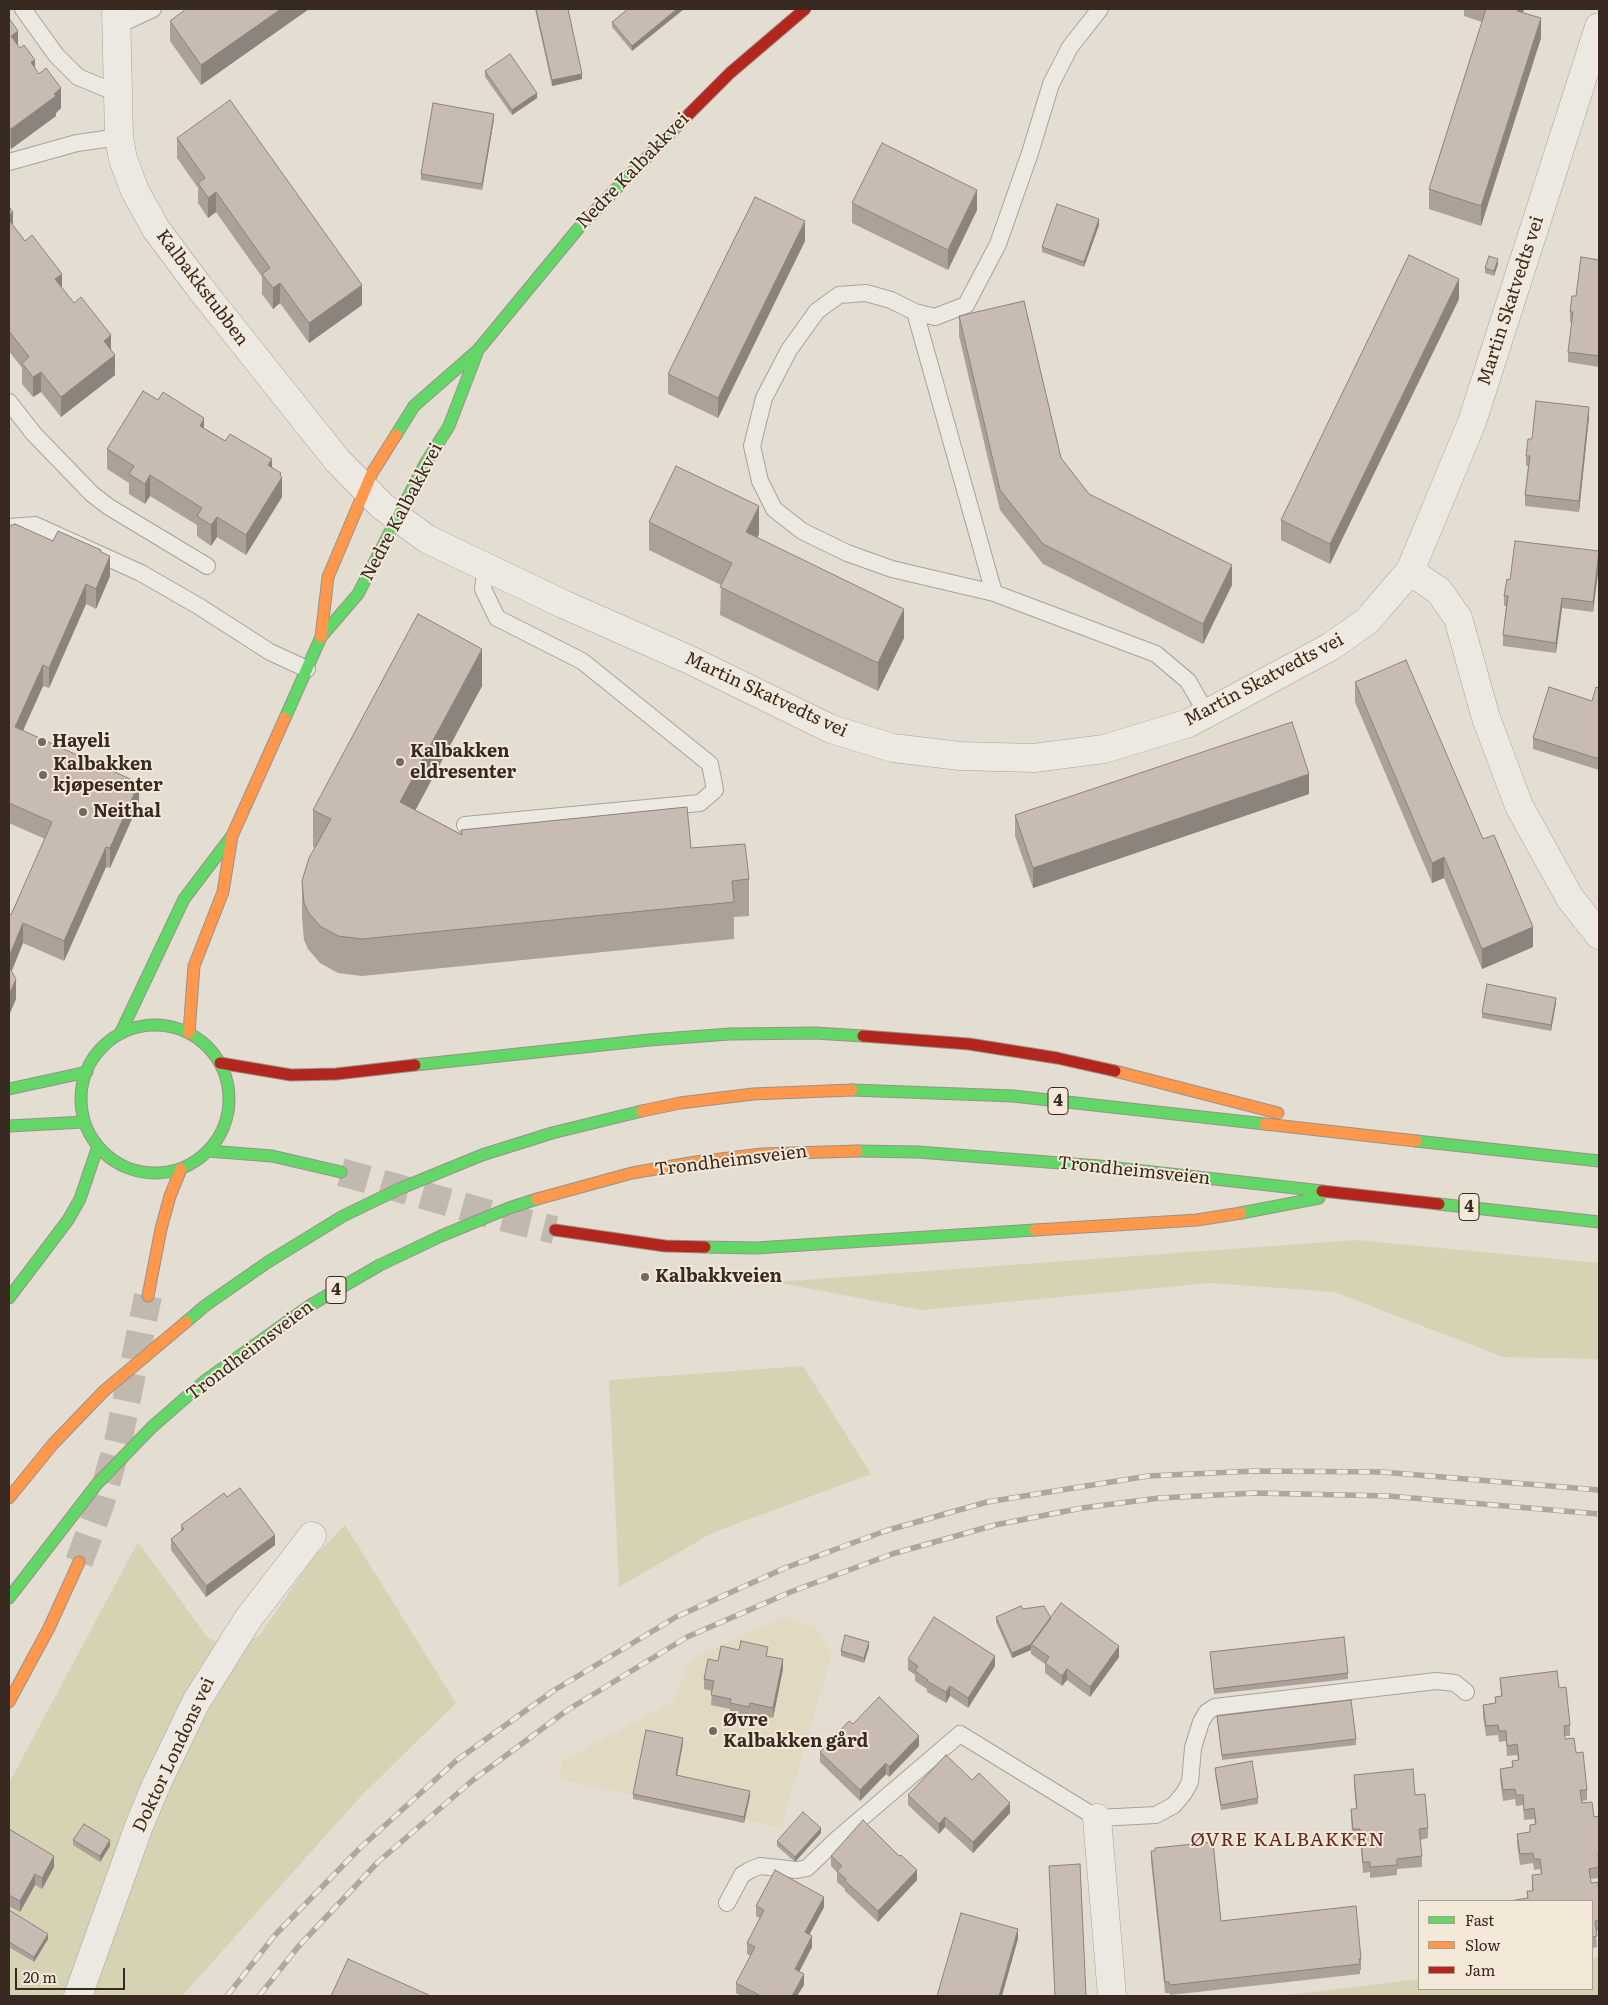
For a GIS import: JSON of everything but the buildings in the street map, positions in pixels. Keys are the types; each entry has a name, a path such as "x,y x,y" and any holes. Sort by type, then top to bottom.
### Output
{"main road":[{"name":"Nedre Kalbakkvei","path":"120,1034 184,899 197,879 232,836 321,637 328,577 365,490 388,445 414,406 478,350 582,224 633,169 730,73 805,9"},
{"name":"Nedre Kalbakkvei","path":"321,637 358,594 425,464 448,426 478,350"},
{"name":"Nedre Kalbakkvei","path":"189,1033 191,986 194,966 223,892 232,836"},
{"path":"143,1026 166,1026 189,1033 207,1046 220,1063 227,1081 228,1109 220,1136 208,1151 181,1169 159,1174 136,1171 115,1162 98,1146 84,1122 81,1105 82,1088 87,1072 100,1050 120,1034 143,1026"},
{"path":"220,1063 291,1075 336,1074 649,1040 730,1034 815,1033 890,1036 968,1044 1057,1058 1161,1081 1361,1135"},
{"path":"9,1089 87,1072"},
{"name":"4","path":"9,1498 53,1444 104,1391 206,1305 268,1262 343,1216 399,1188 482,1155 552,1133 680,1103 753,1094 834,1090 1013,1096 1599,1161"},
{"path":"9,1126 84,1122"},
{"path":"9,1298 68,1220 80,1199 98,1146"},
{"name":"Trondheimsveien","path":"9,1598 97,1484 152,1427 206,1380 254,1343 309,1306 380,1265 440,1236 509,1208 576,1187 632,1173 696,1162 762,1154 836,1150 1007,1157 1599,1222"},
{"path":"208,1151 272,1156 341,1172"},
{"path":"148,1296 161,1228 170,1196 181,1169"},
{"path":"555,1230 665,1246 756,1248 1197,1220 1274,1208 1340,1193"},
{"path":"9,1702 49,1628 79,1562"}],"street":[{"name":"Kalbakkstubben","path":"116,18 119,137 123,159 135,191 156,229 324,445 365,490 397,518"},
{"name":"Martin Skatvedts vei","path":"397,518 427,539 486,568 690,660 831,729 893,748 960,756 1034,758 1104,749 1189,723 1330,648 1367,621 1410,571 1472,422 1599,27"},
{"path":"1410,571 1439,591 1458,618 1486,718 1519,806 1570,898 1599,935"},
{"name":"Doktor Londons vei","path":"78,1996 156,1783 196,1702 248,1619 312,1536"},
{"path":"1097,1818 1112,1996"}],"lane":[{"path":"23,9 56,55 78,77 117,93"},
{"path":"116,18 153,9"},
{"path":"1100,9 1070,47 1051,84 998,244 966,305 936,317 915,312 891,300 866,293 839,295 817,311 789,350 764,398 752,446 760,481 774,509 802,531 847,553 892,569 994,593 1156,654 1188,682 1207,714"},
{"path":"9,162 77,144 119,137"},
{"path":"915,312 994,593"},
{"path":"9,402 34,434 92,494 109,507 206,566"},
{"path":"9,526 35,526 141,573 200,607 270,652 307,669"},
{"path":"465,824 700,803 715,790 710,764 582,660 497,618 483,589 486,568"},
{"path":"727,1903 742,1875 750,1870 760,1866 797,1870 807,1868 836,1840 960,1734 1097,1818 1156,1815 1174,1805 1184,1793 1190,1782 1193,1748 1201,1722 1207,1712 1215,1707 1436,1681 1455,1682 1466,1692"}],"shaded area":[{"path":"1356,1240 1599,1263 1599,1359 1503,1357 1334,1292 1210,1283 922,1310 775,1282"},
{"path":"803,1366 871,1474 712,1533 619,1587 609,1380"},
{"path":"345,1525 456,1703 362,1795 182,1996 9,1996 9,1783 138,1542 208,1638 232,1648 259,1636 313,1558"},
{"name":"Øvre Kalbakken gård","path":"783,1617 816,1627 832,1654 781,1828 559,1779 562,1761 672,1702 691,1659"},
{"path":"1599,1957 1599,1996 1280,1996 1418,1979 1418,1990 1593,1990 1593,1958"}],"tunnel":[{"path":"341,1172 497,1216 555,1230"},
{"path":"79,1562 100,1505 118,1442 148,1296"}],"railway":[{"path":"227,1996 275,1935 360,1848 457,1760 553,1691 676,1617 785,1568 885,1531 987,1502 1148,1476 1255,1471 1382,1472 1599,1490"},
{"path":"259,1996 298,1947 378,1862 473,1780 566,1711 687,1637 793,1591 892,1554 995,1525 1082,1508 1159,1498 1256,1493 1389,1496 1599,1514"}],"traffic: fast":[{"path":"396,435 414,406 478,350 582,224 689,114"},
{"path":"285,718 321,637 358,594 425,464 449,426 477,353"},
{"path":"120,1034 184,899 231,837"},
{"path":"155,1025 183,1031 207,1047 223,1071 229,1099 223,1127 207,1151 183,1167 155,1173 127,1167 103,1151 87,1127 81,1099 87,1071 103,1047 127,1031 155,1025"},
{"path":"415,1065 649,1040 730,1034 815,1033 863,1036"},
{"path":"9,1089 87,1072"},
{"path":"852,1090 1013,1096 1265,1124"},
{"path":"186,1322 206,1305 268,1262 343,1216 399,1189 482,1155 552,1133 642,1111"},
{"path":"9,1126 84,1122"},
{"path":"1416,1141 1599,1161"},
{"path":"9,1298 68,1220 80,1199 98,1146"},
{"path":"208,1151 272,1156 341,1172"},
{"path":"857,1151 918,1152 1099,1166 1322,1191"},
{"path":"1241,1213 1319,1198"},
{"path":"9,1598 97,1484 152,1427 206,1380 309,1306 380,1265 441,1236 509,1208 537,1199"},
{"path":"1439,1204 1599,1222"},
{"path":"705,1247 756,1248 1035,1230"}],"traffic: slow":[{"path":"321,637 328,577 372,473 396,435"},
{"path":"189,1033 194,966 223,892 232,836 285,718"},
{"path":"1115,1071 1278,1113"},
{"path":"642,1111 680,1103 753,1094 852,1090"},
{"path":"1265,1124 1416,1141"},
{"path":"537,1199 632,1173 696,1162 762,1154 857,1151"},
{"path":"148,1296 161,1229 170,1196 181,1169"},
{"path":"1035,1230 1197,1220 1241,1213"},
{"path":"9,1498 53,1444 104,1391 186,1322"},
{"path":"9,1702 49,1628 79,1562"}],"traffic: jam":[{"path":"689,114 730,73 805,9"},
{"path":"863,1036 969,1044 1057,1058 1115,1071"},
{"path":"220,1063 291,1075 336,1074 415,1065"},
{"path":"1322,1191 1439,1204"},
{"path":"555,1230 665,1246 705,1247"}],"place":[{"name":"Hayeli","path":"42,742"},
{"name":"Kalbakken eldresenter","path":"400,762"},
{"name":"Kalbakken kjøpesenter","path":"43,775"},
{"name":"Neithal","path":"83,812"},
{"name":"Kalbakkveien","path":"645,1277"},
{"name":"Øvre Kalbakken gård","path":"713,1731"}],"district":[{"name":"ØVRE KALBAKKEN","path":"1288,1840"}]}
